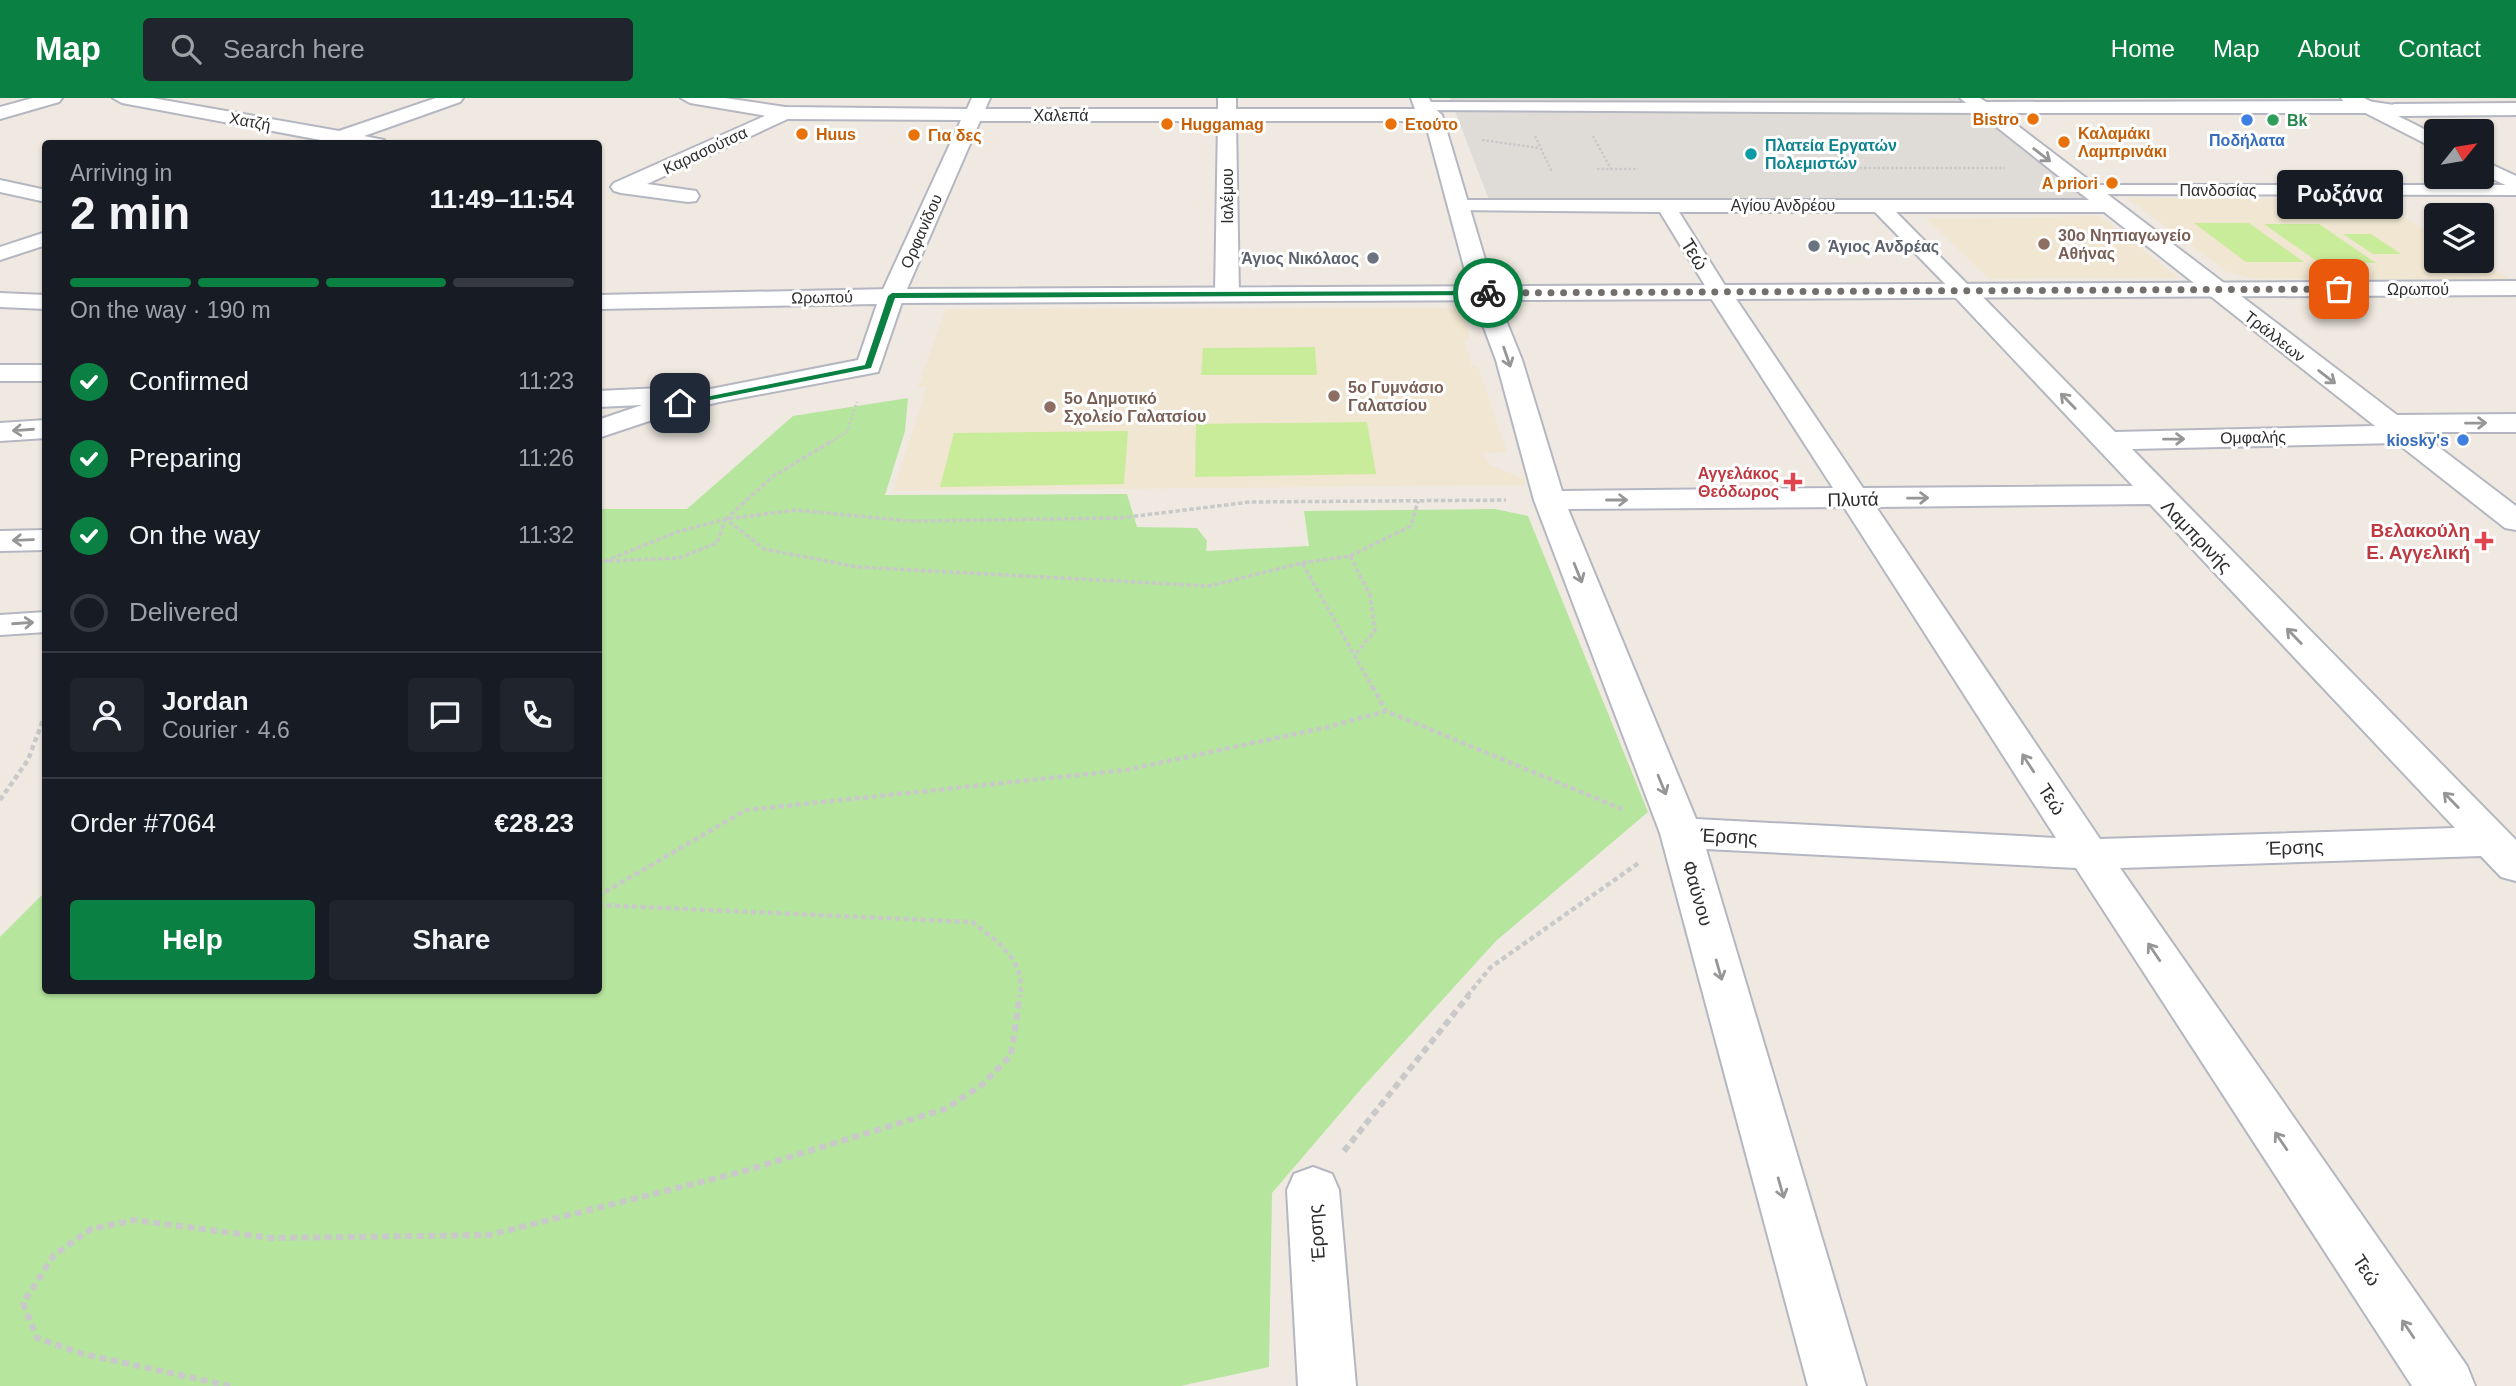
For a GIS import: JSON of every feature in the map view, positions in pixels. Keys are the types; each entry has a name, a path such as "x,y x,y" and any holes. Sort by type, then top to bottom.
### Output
{"street":[{"path":"0,113 53,98"},
{"name":"Χατζή","path":"122,98 357,140"},
{"path":"334,140 454,98"},
{"name":"Χαλεπά","path":"690,98 785,113 978,106 1227,106 1429,113"},
{"path":"2362,101 2424,136"},
{"path":"1429,113 1521,107 2362,101 2394,110 2424,125"},
{"name":"Τράλλεων","path":"1976,103 2516,521"},
{"name":"Ορφανίδου","path":"869,366 892,296 978,106"},
{"name":"Ιαλέμου","path":"1227,106 1227,294"},
{"path":"2394,110 2516,109"},
{"name":"Καρασούτσα","path":"624,187 785,113"},
{"name":"Φαύνου","path":"1429,113 1483,293 1509,360 1549,500 1681,833 1837,1386"},
{"path":"2494,161 2516,172"},
{"path":"2494,172 2516,184"},
{"path":"602,184 688,196"},
{"path":"0,186 42,195"},
{"name":"Πανδοσίας","path":"2087,190 2516,190"},
{"name":"Λαμπρινής","path":"1879,205 2503,854"},
{"name":"Αγίου Ανδρέου","path":"1459,206 2108,206"},
{"name":"Τεώ","path":"1666,206 1719,292 2088,854 2446,1386"},
{"path":"0,254 42,239"},
{"name":"Ωρωπού","path":"602,302 892,296 2516,288"},
{"path":"0,300 42,302"},
{"path":"602,429 661,408 719,394 869,366"},
{"path":"0,373 42,373"},
{"path":"602,399 719,394"},
{"name":"Ομφαλής","path":"2106,441 2516,423"},
{"path":"0,432 42,429"},
{"name":"Πλυτά","path":"1549,500 2158,495"},
{"path":"0,541 42,540"},
{"path":"0,625 42,622"},
{"name":"Έρσης","path":"1681,833 2088,854 2503,854"},
{"name":"Έρσης","path":"1312,1190 1327,1386"}],"path":[{"path":"1521,107 1550,170 1563,170"},
{"path":"1429,113 1540,148"},
{"path":"1815,133 1849,168 2058,168"},
{"path":"1587,169 1646,169"},
{"path":"606,561 678,558 717,543 726,519 772,477 847,432 869,366"},
{"path":"602,562 682,530 726,519 796,510 909,521 1120,518 1250,502 1549,500"},
{"path":"726,519 764,548 858,567 1209,586 1302,563 1350,556 1411,526 1418,501"},
{"path":"1350,556 1370,595 1375,631 1354,656"},
{"path":"1302,563 1386,711 1681,833"},
{"path":"602,894 746,810 1126,770 1328,727 1386,711"},
{"path":"0,800 31,754 42,717"},
{"name":"Έρσης","path":"1312,1190 1491,967 1681,833"},
{"path":"230,1386 83,1354 37,1338 23,1303 54,1255 91,1229 134,1220 271,1238 489,1235 741,1172 945,1109 982,1085 1011,1055 1022,984 1007,949 972,922 602,905"}],"shaded area":[{"name":"Πλατεία Εργατών Πολεμιστών","path":"1450,98 1958,98 2092,200 1489,200"},
{"path":"2127,198 2373,199 2424,229 2424,273 2494,273 2494,270 2512,280 2254,279 2226,271"},
{"name":"30ο Νηπιαγωγείο Αθήνας","path":"2100,216 2179,278 1989,279 1927,219"},
{"path":"1462,308 1470,339 1464,341 1472,365 1478,366 1507,452 1482,453 1488,464 1524,479 1526,485 893,491 927,387 918,387 946,309"}],"green space":[{"path":"2194,223 2249,223 2304,262 2246,262"},
{"path":"2264,224 2319,224 2376,263 2318,262"},
{"path":"2343,234 2371,234 2401,254 2373,254"},
{"path":"1315,347 1317,375 1201,375 1203,348"},
{"path":"908,398 905,431 885,495 1127,494 1137,527 1197,528 1207,541 1206,551 1309,546 1304,511 1495,509 1528,516 1648,812 1496,941 1361,1089 1272,1193 1269,1367 1180,1386 0,1386 0,937 42,895 42,994 602,994 602,509 687,509 793,416"},
{"path":"1367,422 1376,474 1195,477 1196,424"},
{"path":"1128,431 1124,484 940,487 954,433"}],"way so far":[{"path":"1488,293 2339,289"}],"place":[{"name":"Bistro","path":"2033,119"},
{"name":"Ποδήλατα","path":"2247,120"},
{"name":"Bk","path":"2273,120"},
{"name":"Huggamag","path":"1167,124"},
{"name":"Ετούτο","path":"1391,124"},
{"name":"Huus","path":"802,134"},
{"name":"Για δες","path":"914,135"},
{"name":"Καλαμάκι Λαμπρινάκι","path":"2064,142"},
{"name":"Πλατεία Εργατών Πολεμιστών","path":"1751,154"},
{"name":"A priori","path":"2112,183"},
{"name":"30ο Νηπιαγωγείο Αθήνας","path":"2044,244"},
{"name":"Άγιος Ανδρέας","path":"1814,246"},
{"name":"Άγιος Νικόλαος","path":"1373,258"},
{"name":"Ρωξάνα","path":"2339,289"},
{"name":"5ο Γυμνάσιο Γαλατσίου","path":"1334,396"},
{"name":"5ο Δημοτικό Σχολείο Γαλατσίου","path":"1050,407"},
{"name":"kiosky's","path":"2463,440"},
{"name":"Αγγελάκος Θεόδωρος","path":"1793,482"},
{"name":"Βελακούλη Ε. Αγγελική","path":"2484,541"}],"route":[{"path":"680,403 869,366 892,296 1488,293"}]}
